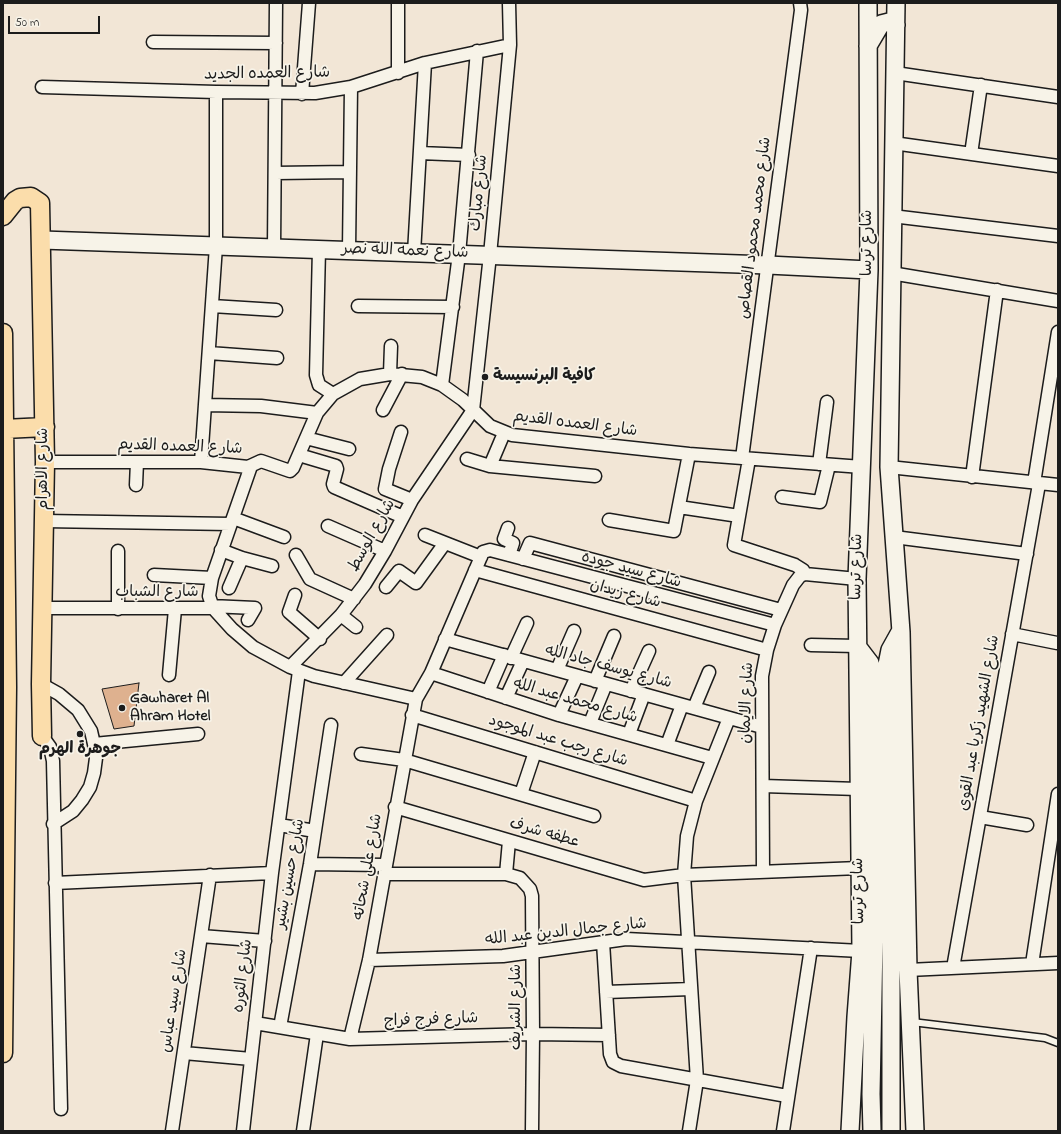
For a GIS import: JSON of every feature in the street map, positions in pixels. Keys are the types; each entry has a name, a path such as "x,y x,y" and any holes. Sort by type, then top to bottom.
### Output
{"main road":[{"name":"شارع ترسا","path":"850,1131 861,950 858,790 857,579 869,270 868,3"},
{"name":"شارع ترسا","path":"896,3 889,468 901,632 908,970 915,1131"},
{"path":"867,48 882,24 889,22 896,25"},
{"name":"شارع الاهرام","path":"3,216 15,201 20,198 31,197 40,203 45,427 41,684 42,736"},
{"name":"شارع نعمه الله نصر","path":"42,240 768,265 869,270"},
{"path":"3,333 5,602 3,1053"},
{"path":"4,430 45,427"},
{"path":"891,1131 891,887 886,670 890,650 901,632"},
{"path":"858,646 870,663 875,681 875,891 872,1131"}],"street":[{"path":"274,248 276,3"},
{"path":"302,94 309,3"},
{"path":"398,3 398,73"},
{"name":"شارع مبارك","path":"473,410 490,255 510,45 509,3"},
{"name":"شارع محمد محمود القصاص","path":"800,3 801,10 734,546 795,565 805,574"},
{"path":"153,42 276,43"},
{"name":"شارع العمده الجديد","path":"42,87 302,94 351,87 425,64 477,51 510,45"},
{"path":"442,385 460,254 477,51"},
{"path":"414,253 425,64"},
{"path":"895,73 1058,96"},
{"path":"971,154 981,85"},
{"path":"349,250 351,87"},
{"path":"201,462 216,246 216,92"},
{"path":"893,143 1058,166"},
{"path":"420,153 469,155"},
{"path":"275,173 350,172"},
{"path":"892,216 1058,236"},
{"path":"319,250 316,375 319,385 323,389 333,394"},
{"path":"891,273 1058,301"},
{"path":"972,477 997,290"},
{"path":"212,306 276,310"},
{"path":"358,306 453,308"},
{"name":"شارع الشهيد زكريا عبد القوى","path":"953,968 1027,554 1058,332"},
{"path":"390,374 391,346"},
{"path":"209,354 277,358"},
{"name":"شارع العمده القديم","path":"45,462 201,462 246,467 260,461 290,471 293,468 317,413 333,394 360,379 390,374 402,374 422,378 442,385 453,392 490,426 504,433 689,454 862,467"},
{"path":"383,410 402,374"},
{"path":"782,497 820,502 824,464 827,402"},
{"path":"205,405 261,406 317,413"},
{"name":"شارع الوسط","path":"295,669 354,599 385,552 412,500 473,410"},
{"path":"400,432 394,450 385,489 412,500"},
{"path":"490,466 504,433"},
{"path":"306,438 349,449"},
{"path":"609,520 673,532 689,454"},
{"path":"299,455 336,466 337,470 333,484 334,487 403,517"},
{"path":"467,460 490,466 595,476"},
{"path":"136,485 137,462"},
{"path":"248,620 255,608 212,607 209,596 212,578 221,550 251,466"},
{"path":"889,468 1058,485"},
{"path":"679,507 738,516"},
{"path":"44,521 231,521 284,537"},
{"path":"328,526 385,552"},
{"path":"508,528 504,538 513,543 509,555"},
{"path":"426,535 481,557"},
{"path":"894,536 1027,554"},
{"path":"386,587 399,571 416,583 445,543"},
{"path":"523,559 530,543 781,610"},
{"path":"221,550 242,558 272,566"},
{"name":"شارع سيد جوده","path":"481,557 488,550 775,625"},
{"path":"118,551 118,609"},
{"path":"296,555 310,579 354,599"},
{"name":"شارع علي شحاته","path":"350,1039 370,960 395,807 416,699 431,673 481,557"},
{"path":"229,588 242,558"},
{"name":"شارع زيدان","path":"475,570 767,650"},
{"path":"805,574 857,579"},
{"name":"شارع الايمان","path":"763,872 762,676 767,650 781,610 796,580 805,574"},
{"path":"154,575 212,578"},
{"path":"295,595 289,612 320,639"},
{"name":"شارع الشباب","path":"42,608 175,609 212,607 232,629 253,647 295,669 344,683 416,699"},
{"path":"169,676 175,609"},
{"path":"341,615 356,627"},
{"path":"506,698 513,658 527,624"},
{"path":"557,670 574,631"},
{"path":"1012,634 1057,643"},
{"path":"344,683 387,635"},
{"path":"590,723 600,682 614,636"},
{"name":"شارع يوسف جاد الله","path":"445,639 762,727"},
{"path":"811,645 858,646"},
{"path":"631,691 649,651"},
{"path":"488,692 513,658"},
{"name":"شارع الثوره","path":"243,1131 272,873 279,825 295,669"},
{"path":"694,708 709,672"},
{"name":"شارع محمد عبد الله","path":"431,673 506,698 712,758"},
{"path":"559,714 577,676"},
{"path":"41,684 58,694 78,710 91,731 96,758 90,787 82,800 73,811 53,824"},
{"path":"629,734 644,694"},
{"path":"667,745 682,705"},
{"name":"شارع رجب عبد الموجود","path":"412,715 696,801"},
{"path":"689,1131 697,1080 684,875 686,836 696,801 729,718"},
{"name":"شارع حسين بشير","path":"280,1027 310,864 331,725"},
{"path":"94,744 198,734"},
{"path":"42,736 52,754 62,1109"},
{"path":"521,794 535,752"},
{"path":"361,754 404,760 594,816"},
{"path":"763,786 858,790"},
{"path":"1032,964 1058,794"},
{"name":"عطفه شرف","path":"395,807 644,880 684,875 859,868"},
{"path":"980,817 1027,825"},
{"path":"279,825 315,831"},
{"path":"310,864 385,870 506,874 509,840"},
{"path":"55,882 272,873"},
{"name":"شارع الشريف","path":"506,874 520,878 530,889 532,896 532,1131"},
{"name":"شارع سيد عباس","path":"172,1131 210,875"},
{"path":"201,936 265,941"},
{"name":"شارع جمال الدين عبد الله","path":"370,960 488,958 603,942 647,939 861,950"},
{"path":"603,942 611,1058 616,1065 787,1096"},
{"path":"783,1131 787,1096 811,948"},
{"path":"908,970 1058,963"},
{"path":"606,992 691,989"},
{"name":"شارع فرج فراج","path":"255,1023 350,1039 533,1034 609,1035"},
{"path":"303,1131 317,1034"},
{"path":"184,1052 251,1059"}],"lane":[{"path":"910,1022 1045,1038 1058,1043"}],"building":[{"name":"Gawharet Al Ahram Hotel","path":"139,683 134,726 114,729 102,689"}],"place":[{"name":"كافية البرنسيسة","path":"485,377"},
{"name":"Gawharet Al Ahram Hotel","path":"122,708"},
{"name":"جوهرة الهرم","path":"80,734"}]}
